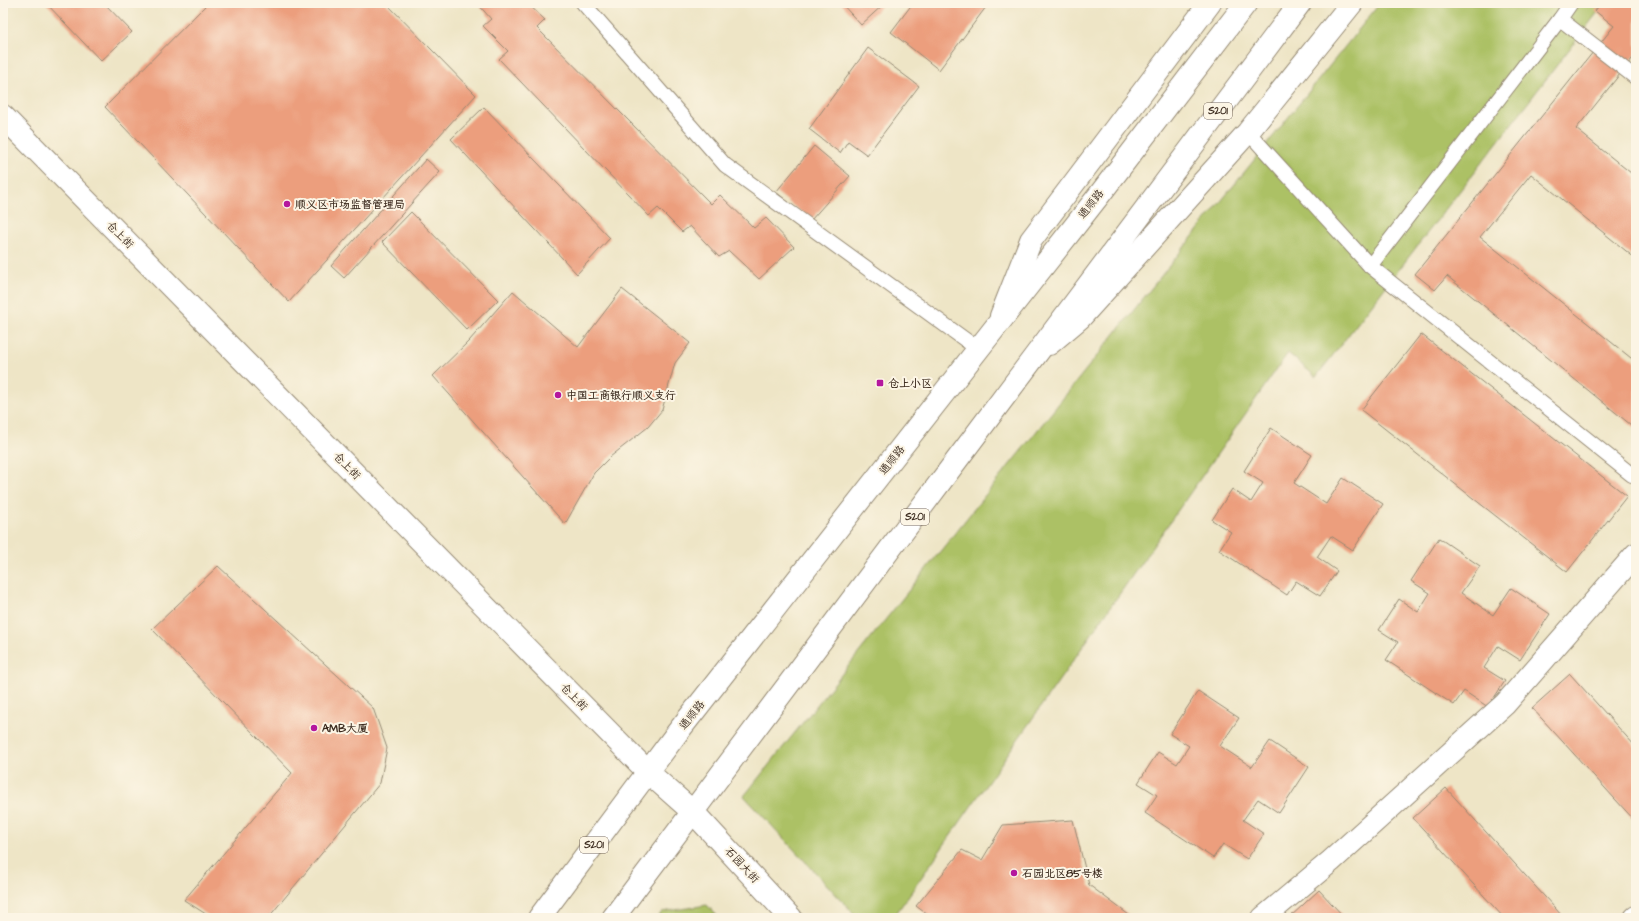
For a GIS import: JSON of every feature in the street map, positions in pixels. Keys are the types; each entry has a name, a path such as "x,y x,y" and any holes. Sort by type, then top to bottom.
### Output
{"street":[{"name":"通顺路","path":"539,918 682,727 1100,194 1246,3"},
{"name":"S201","path":"613,918 1036,355 1135,220 1300,3"},
{"path":"1036,355 1081,317 1248,132 1352,3"},
{"path":"997,326 1031,240 1206,4"},
{"name":"仓上街","path":"3,116 649,772 693,812"},
{"path":"1263,918 1331,861 1505,704 1636,554"},
{"name":"石园大街","path":"693,812 791,918"}],"lane":[{"path":"582,3 726,165 978,349"},
{"path":"1370,266 1571,3"},
{"path":"1560,19 1636,78"},
{"path":"1248,132 1370,266 1632,475"}],"green space":[{"path":"1380,3 1605,3 1316,377 1288,353 893,918 858,918 744,796"},
{"path":"707,905 719,918 657,918 662,912"}],"building":[{"path":"46,3 104,3 132,32 101,61"},
{"name":"顺义区市场监督管理局","path":"208,3 386,3 476,95 289,302 105,107"},
{"path":"477,3 527,3 545,20 537,28 711,204 720,195 754,228 766,218 794,247 759,279 729,251 719,257 690,226 682,232 658,208 649,216 499,59 508,51 483,26 491,19"},
{"path":"841,3 885,3 861,25"},
{"path":"913,3 989,3 939,70 891,32"},
{"path":"1601,3 1636,3 1636,54 1576,129 1636,177 1636,259 1531,174 1480,237 1636,362 1636,429 1447,276 1435,290 1415,274 1614,26 1595,11"},
{"path":"868,48 919,86 867,155 848,141 840,153 809,129"},
{"path":"484,107 610,238 577,274 451,139"},
{"path":"814,146 850,176 811,220 776,192"},
{"path":"426,159 440,172 344,278 331,266"},
{"path":"411,212 498,300 467,330 382,242"},
{"name":"中国工商银行顺义支行","path":"622,289 690,343 675,363 662,410 648,427 610,457 594,473 565,524 433,376 469,341 513,291 578,347"},
{"path":"1421,334 1627,496 1567,572 1361,410"},
{"path":"1271,428 1312,455 1294,483 1326,504 1343,478 1383,504 1353,550 1331,536 1317,557 1337,571 1320,596 1296,581 1287,595 1219,550 1231,532 1212,520 1232,489 1251,502 1263,483 1244,471"},
{"path":"1439,538 1480,566 1461,593 1493,615 1511,588 1550,614 1520,660 1498,646 1484,668 1505,681 1488,707 1464,691 1454,705 1386,660 1398,642 1379,630 1399,599 1418,612 1430,593 1411,581"},
{"name":"AMB大厦","path":"218,566 373,708 387,748 380,783 268,918 212,918 184,900 292,773 152,629"},
{"path":"1570,674 1636,747 1636,822 1532,708"},
{"path":"1198,691 1239,718 1220,746 1252,767 1270,741 1309,767 1279,813 1258,799 1243,820 1264,834 1247,859 1223,844 1213,858 1145,813 1157,795 1138,783 1158,752 1177,764 1189,746 1170,734"},
{"path":"1446,788 1564,918 1504,918 1413,818"},
{"name":"石园北区85号楼","path":"1073,820 1089,885 1133,918 932,918 916,906 962,850 982,860 1003,825"},
{"path":"1319,890 1345,918 1289,918"}],"place":[{"name":"顺义区市场监督管理局","path":"287,204"},
{"name":"仓上小区","path":"880,383"},
{"name":"中国工商银行顺义支行","path":"558,395"},
{"name":"AMB大厦","path":"314,728"},
{"name":"石园北区85号楼","path":"1014,873"}]}
